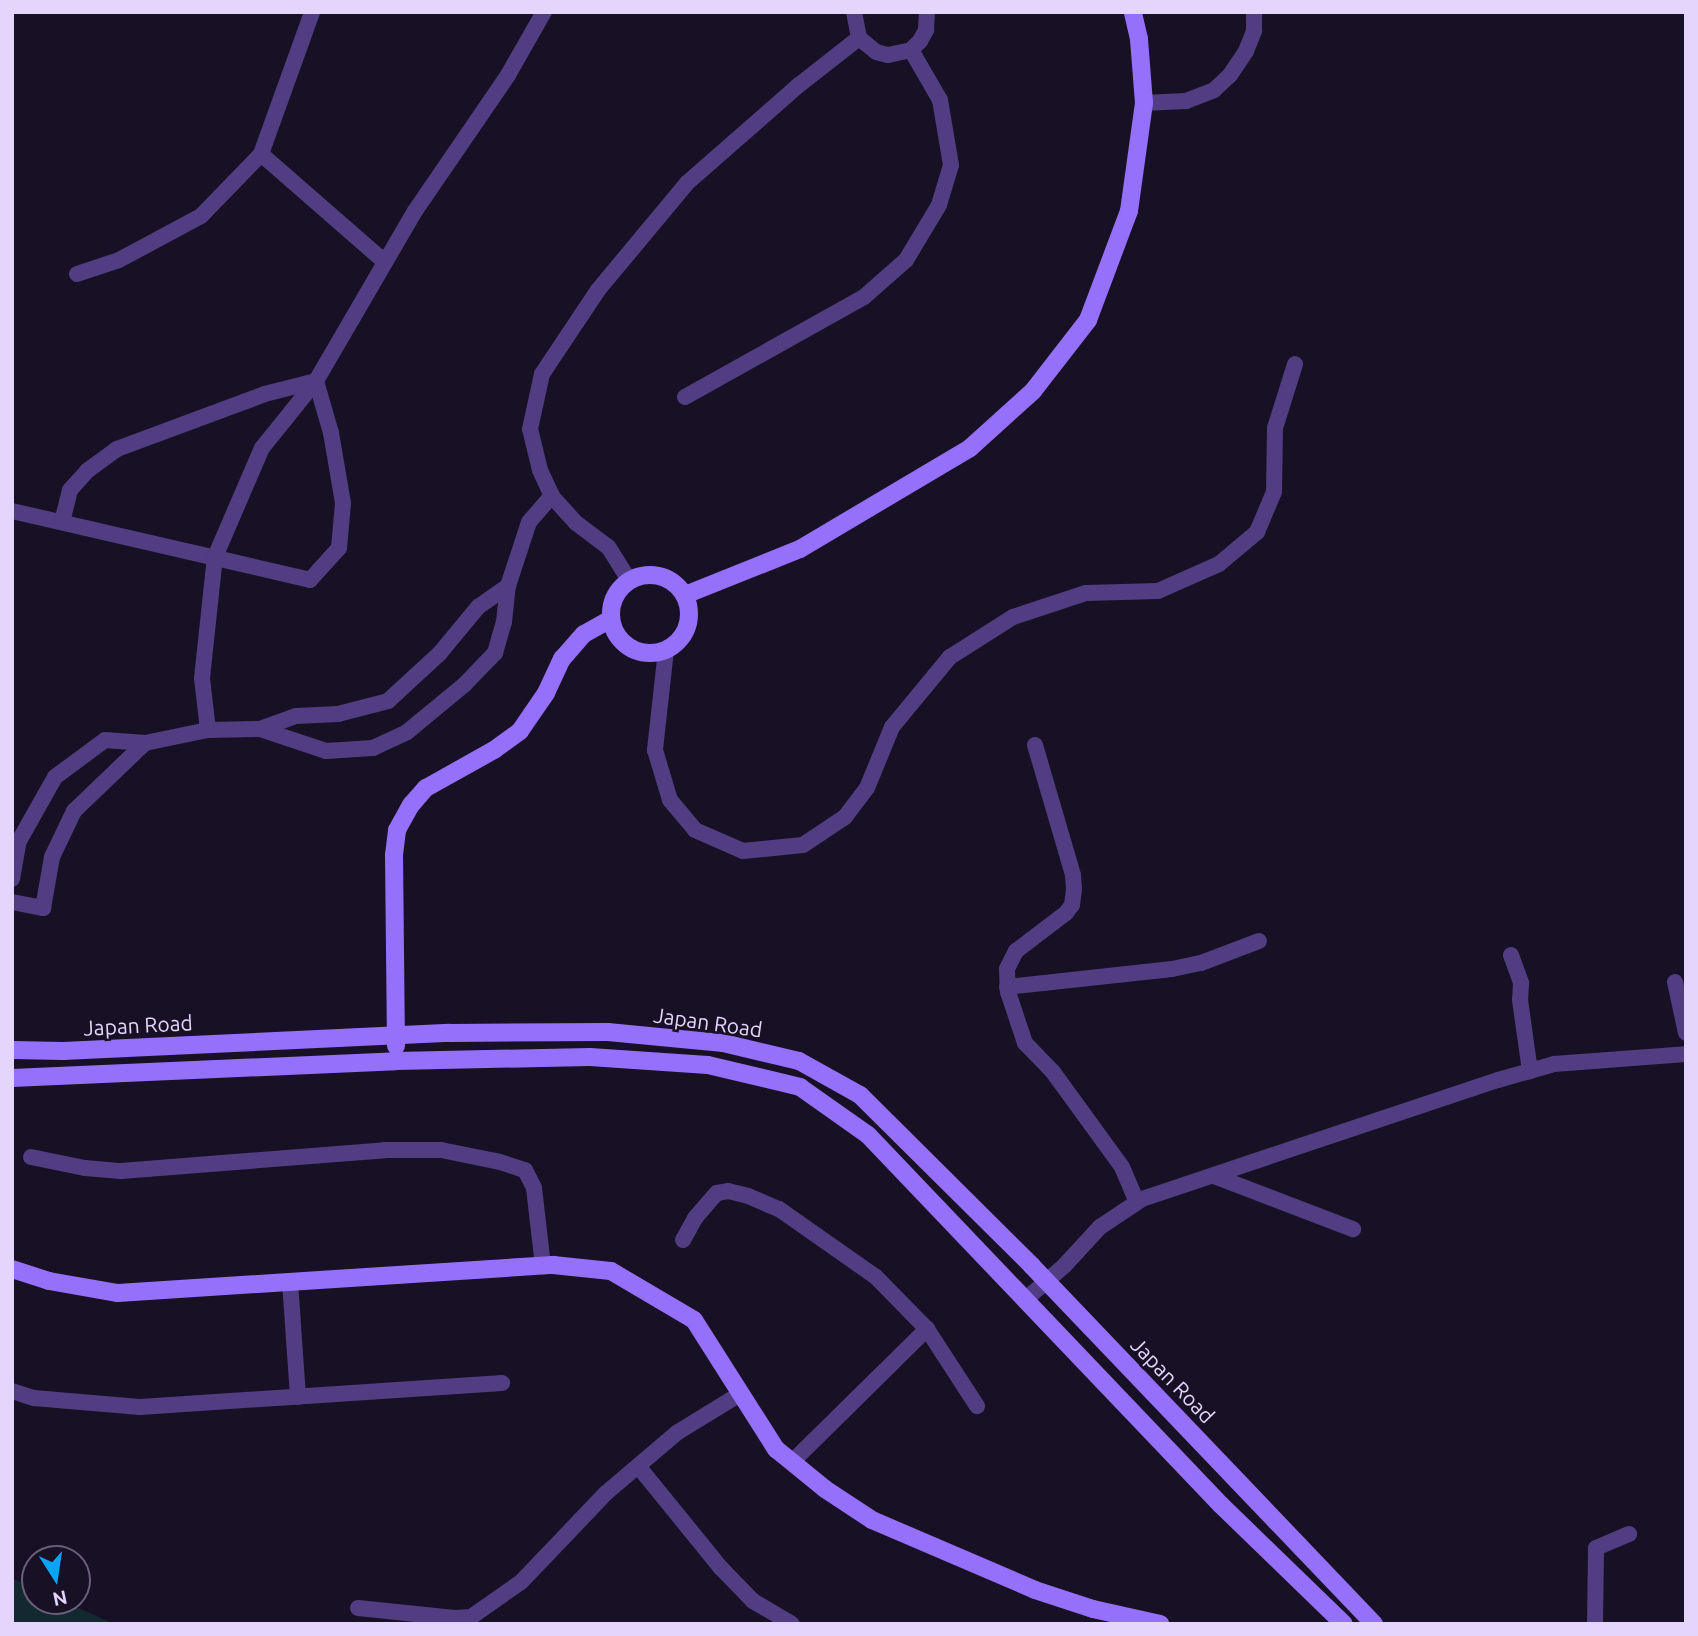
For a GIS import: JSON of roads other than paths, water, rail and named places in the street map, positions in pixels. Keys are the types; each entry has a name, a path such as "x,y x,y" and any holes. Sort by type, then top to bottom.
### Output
{"main road":[{"path":"685,596 800,549 970,447 1033,391 1088,320 1129,211 1144,103 1139,38 1133,12"},
{"path":"641,576 667,578 685,596 689,621 677,643 666,650 642,653 621,641 611,619 614,597 629,580 641,576"},
{"path":"396,1061 394,855 397,830 411,805 426,788 494,750 520,731 546,693 562,659 583,634 611,619"},
{"name":"Japan Road","path":"12,1050 63,1051 396,1036 608,1032 723,1042 799,1061 860,1095 1046,1280 1374,1624"},
{"name":"Japan Road","path":"12,1078 396,1061 590,1057 708,1065 800,1087 868,1135 1221,1504 1344,1624"},
{"path":"12,1269 49,1281 118,1293 543,1266 611,1271 694,1320 776,1450 825,1489 872,1520 1035,1590 1093,1609 1160,1624"}],"street":[{"path":"77,274 120,260 201,216 261,154 312,12"},
{"path":"208,730 202,678 215,557 262,448 316,381 415,211 508,75 544,12"},
{"path":"854,12 859,37 876,52 900,54 911,50 926,30 928,12"},
{"path":"1144,103 1186,101 1214,89 1230,75 1246,51 1254,31 1254,12"},
{"path":"629,580 608,547 576,523 552,496 540,470 530,429 542,374 598,290 687,183 859,37"},
{"path":"684,397 864,297 906,260 939,205 951,165 940,100 911,50"},
{"path":"261,154 385,262"},
{"path":"666,650 655,750 670,800 695,830 743,850 803,845 845,817 860,798 867,788 891,727 950,657 1013,617 1086,593 1158,591 1219,564 1258,532 1274,492 1275,428 1295,365"},
{"path":"62,522 70,490 88,470 117,450 265,394 316,381"},
{"path":"12,511 310,580 339,548 343,503 331,433 316,381"},
{"path":"260,729 326,751 373,748 407,732 464,685 495,653 504,622 508,586 530,522 552,496"},
{"path":"12,879 19,841 55,777 105,740 145,743 208,730 260,729 296,716 338,714 388,701 440,653 478,607 508,586"},
{"path":"12,902 43,908 52,857 74,811 145,743"},
{"path":"1035,745 1073,875 1074,889 1072,905 1066,913 1016,951 1007,969 1007,987 1025,1043 1053,1072 1122,1167 1137,1202"},
{"path":"1007,987 1172,969 1201,963 1259,941"},
{"path":"1511,955 1521,983 1520,1000 1530,1071"},
{"path":"1675,982 1686,1033"},
{"path":"1026,1299 1064,1266 1090,1235 1137,1202 1554,1064 1686,1054"},
{"path":"31,1157 85,1168 121,1171 385,1150 441,1150 499,1162 525,1170 534,1188 543,1266"},
{"path":"1214,1176 1353,1229"},
{"path":"683,1240 695,1218 717,1193 728,1191 748,1196 779,1209 876,1277 927,1329 977,1406"},
{"path":"290,1282 298,1397"},
{"path":"792,1462 927,1329"},
{"path":"12,1391 34,1398 141,1407 502,1383"},
{"path":"358,1608 454,1618 471,1617 521,1582 606,1493 678,1432 740,1394"},
{"path":"638,1466 721,1568 753,1601 792,1624"},
{"path":"1595,1624 1596,1548 1629,1534"}]}
